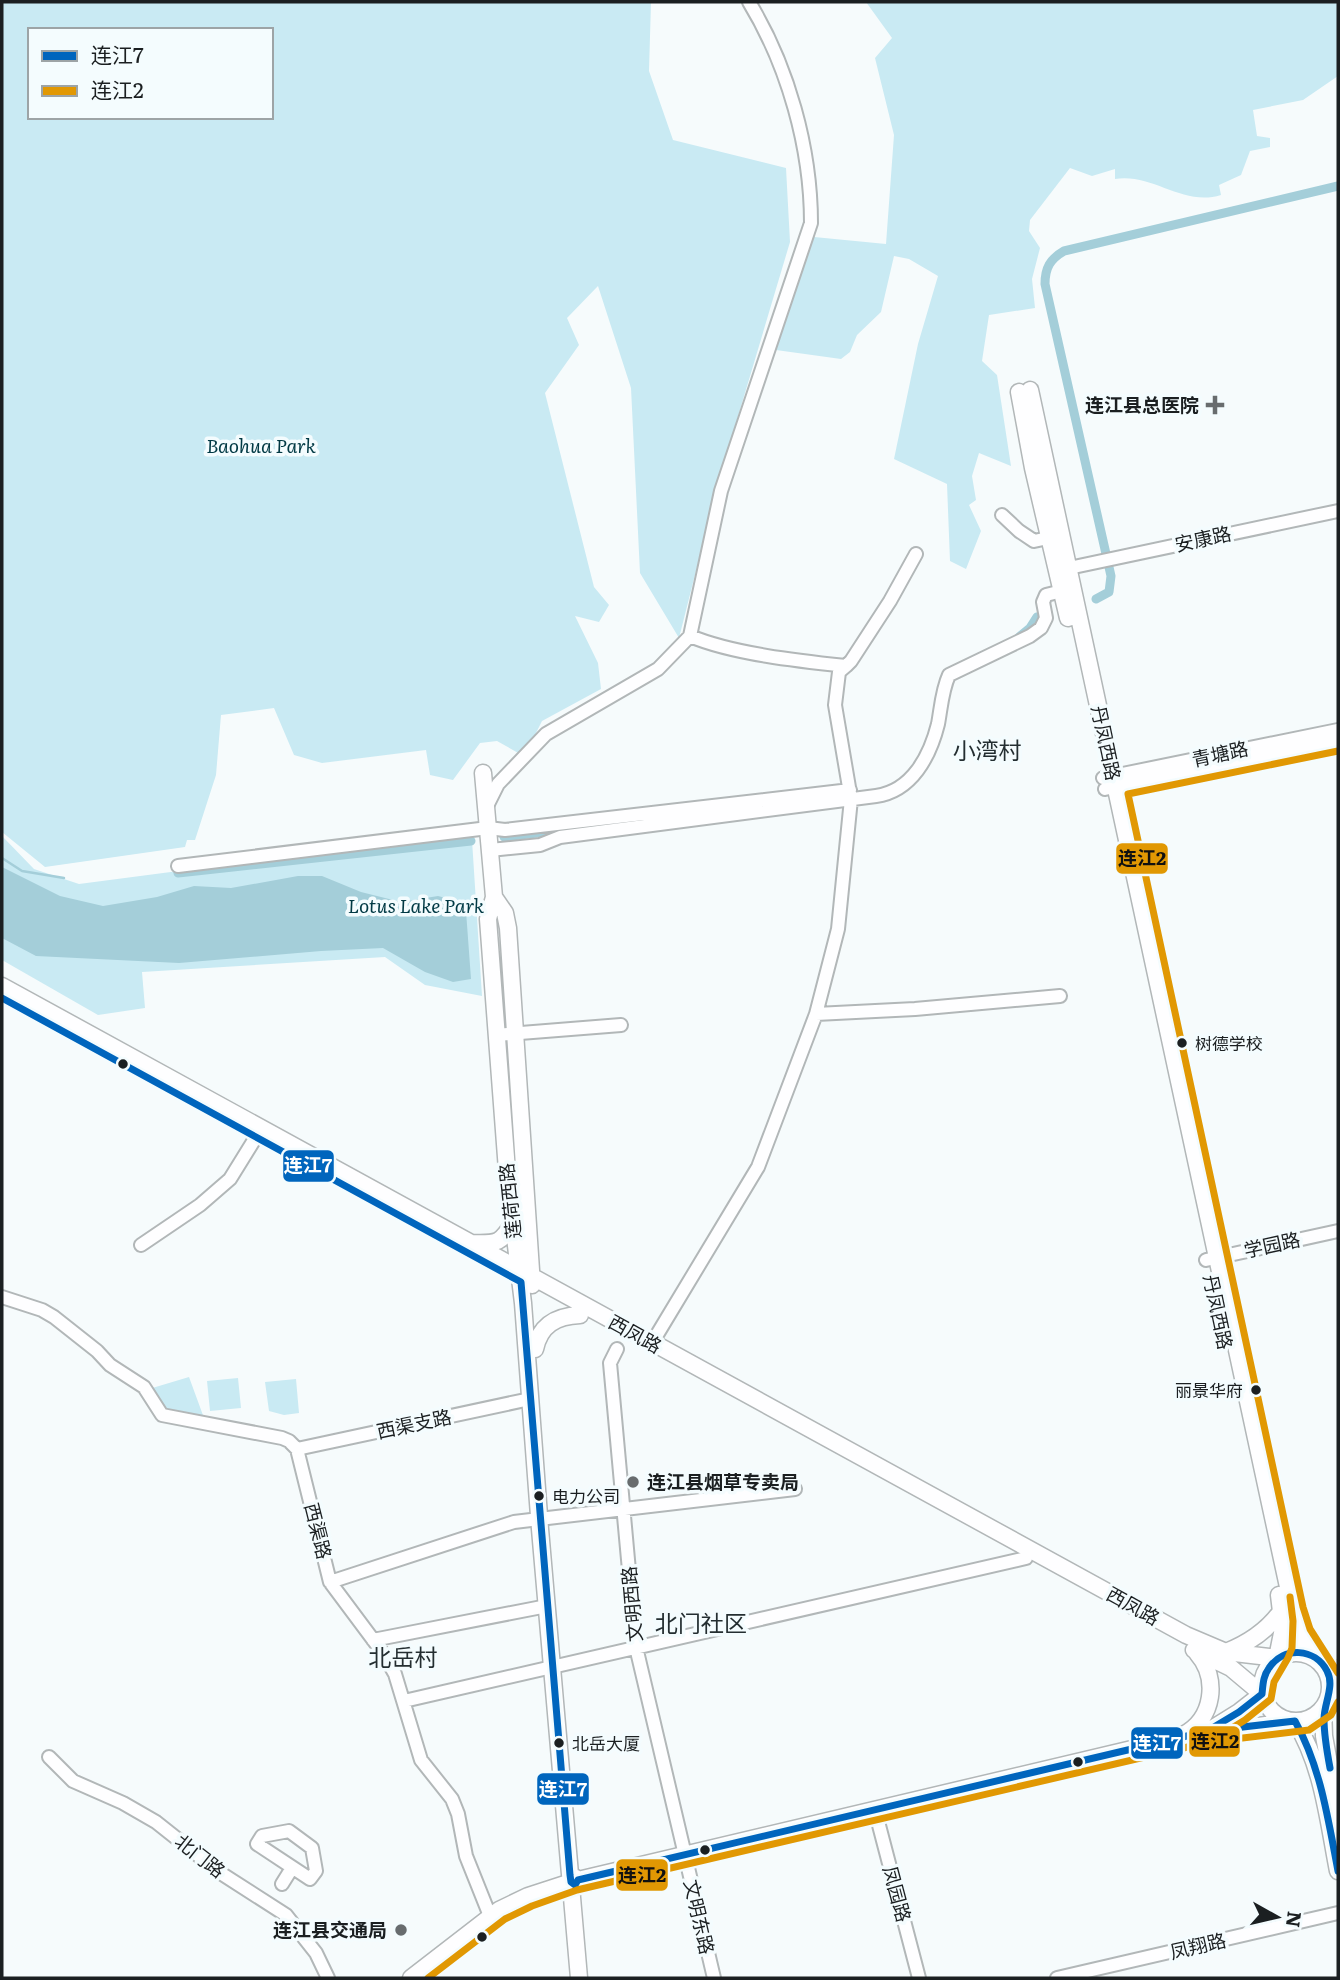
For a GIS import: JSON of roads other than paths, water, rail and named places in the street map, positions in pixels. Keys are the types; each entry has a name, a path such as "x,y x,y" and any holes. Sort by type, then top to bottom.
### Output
{"main road":[{"name":"丹凤西路","path":"1109,782 1048,538 1025,391 1069,568 1109,782 1212,1259 1293,1610 1297,1627 1322,1664"},
{"name":"莲荷西路","path":"483,773 494,897 488,919 510,1210 521,1221"},
{"name":"莲荷西路","path":"494,897 507,917 515,1034 521,1221 535,1349 547,1606 556,1665"},
{"name":"西凤路","path":"2,986 470,1243 580,1315 1231,1668 1262,1694"},
{"name":"西凤路","path":"2,998 256,1137 652,1343 1186,1636 1226,1651 1277,1658"},
{"path":"470,1243 500,1240 521,1221"},
{"name":"丹凤西路","path":"1212,1259 1282,1610 1283,1628 1277,1658"},
{"name":"莲荷西路","path":"526,1279 530,1399 574,1881"},
{"path":"535,1349 538,1338 548,1325 562,1317 580,1315"},
{"path":"1226,1651 1258,1635 1282,1610"},
{"path":"1177,1738 1189,1732 1201,1720 1210,1696 1211,1679 1208,1669 1192,1649"},
{"path":"1338,1670 1322,1664 1306,1653 1286,1654 1277,1658 1266,1670 1262,1686 1265,1702 1278,1716 1295,1721 1317,1764 1338,1871"},
{"path":"1322,1664 1330,1681 1328,1700 1323,1708 1324,1736 1338,1812"},
{"path":"1208,1731 1262,1694"},
{"path":"411,1978 490,1916 520,1900 574,1881 1208,1731 1295,1721 1315,1716 1338,1698"},
{"path":"574,1881 579,1978"},
{"path":"574,1881 586,1978"}],"street":[{"path":"486,808 498,784 546,734 658,669 690,636 721,491 811,223 811,190 801,131 777,58 764,26 749,2"},
{"name":"安康路","path":"1069,568 1338,511"},
{"path":"1002,515 1034,541 1048,538"},
{"path":"652,1343 758,1167 816,1014 838,929 851,795 835,705 839,672 851,661 890,601 915,554"},
{"path":"178,866 488,828 505,830 851,795 887,794 910,779 923,762 931,746 949,675 1034,633 1046,618 1042,602 1046,595 1062,591"},
{"path":"690,636 707,643 805,662 846,666"},
{"name":"青塘路","path":"1109,782 1338,730"},
{"name":"青塘路","path":"1109,782 1338,740"},
{"path":"490,850 540,845 560,837 851,795"},
{"path":"816,1014 915,1009 1060,996"},
{"path":"496,1035 621,1025"},
{"path":"141,1245 200,1205 230,1179 256,1137"},
{"name":"学园路","path":"1212,1259 1338,1231"},
{"path":"2,1297 42,1310 54,1317 97,1351 110,1365 140,1383 162,1415 282,1438 297,1449"},
{"name":"文明西路","path":"617,1349 610,1363 636,1647 684,1855"},
{"name":"西渠支路","path":"297,1449 530,1399"},
{"name":"西渠路","path":"297,1449 330,1583 395,1674 421,1760 456,1807 466,1856 490,1916"},
{"path":"330,1583 505,1524 795,1489"},
{"path":"404,1701 1026,1558"},
{"path":"373,1640 547,1606"},
{"name":"北门路","path":"49,1757 73,1780 156,1822 219,1872 286,1914 317,1953 328,1978"},
{"name":"凤园路","path":"875,1810 919,1978"},
{"path":"289,1831 312,1848 316,1871 310,1879 292,1868 257,1844 262,1836 289,1831"},
{"name":"文明东路","path":"684,1855 714,1978"},
{"path":"270,1902 292,1868"},
{"name":"凤翔路","path":"1057,1978 1338,1913"}],"waterway":[{"path":"1096,599 1109,592 1111,576 1045,284 1049,264 1064,251 1338,186"},
{"path":"1019,637 1030,628 1037,617"},
{"path":"504,837 630,822"},
{"path":"178,873 471,841"},
{"path":"2,858 22,871 64,878"}],"place":[{"name":"连江县总医院","path":"1215,405"},
{"name":"树德学校","path":"1182,1043"},
{"name":"丽景华府","path":"1256,1390"},
{"name":"连江县烟草专卖局","path":"633,1482"},
{"name":"电力公司","path":"539,1496"},
{"name":"北岳大厦","path":"559,1743"},
{"name":"连江县交通局","path":"401,1930"}],"district":[{"name":"小湾村","path":"987,751"},
{"name":"北门社区","path":"701,1624"},
{"name":"北岳村","path":"403,1658"}],"park label":[{"name":"Baohua Park","path":"261,446"},
{"name":"Lotus Lake Park","path":"416,906"}]}
